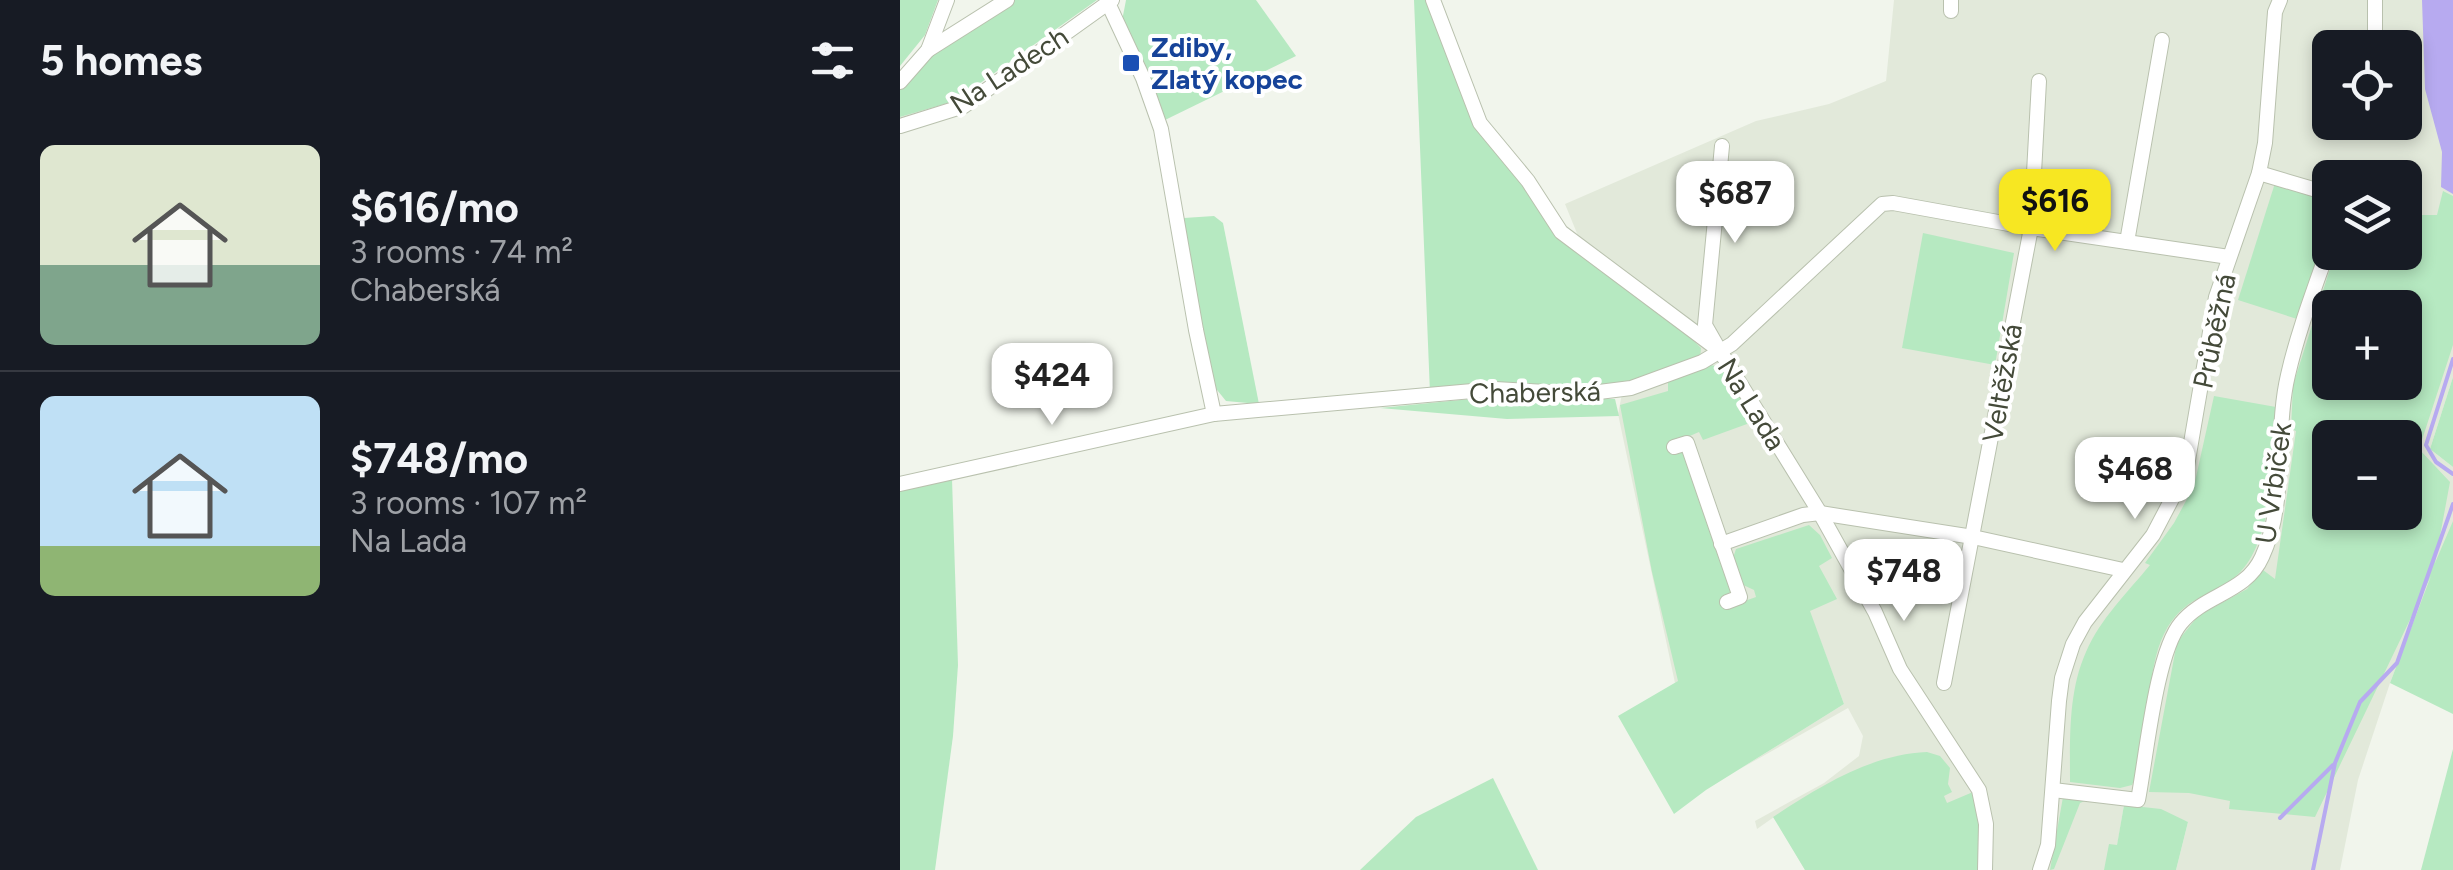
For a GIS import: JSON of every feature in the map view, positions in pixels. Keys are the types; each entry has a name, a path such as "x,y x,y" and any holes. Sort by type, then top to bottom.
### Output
{"street":[{"path":"928,50 947,0"},
{"path":"900,82 928,50 1007,0"},
{"name":"Na Lada","path":"1433,0 1480,123 1528,181 1561,232 1720,351 1820,513 1875,612 1900,669 1978,790 1986,824 1986,870"},
{"name":"Průběžná","path":"2040,870 2048,845 2062,678 2085,622 2166,514 2186,472 2216,296 2260,173 2270,100 2275,12 2280,0"},
{"path":"2375,0 2375,30"},
{"path":"1110,2 1162,130 1214,414"},
{"name":"Na Ladech","path":"900,126 964,106 1110,2"},
{"path":"2127,242 2162,40"},
{"name":"Veltěžská","path":"1944,683 2030,228 2039,81"},
{"path":"1720,351 1705,324 1722,146"},
{"path":"2260,173 2312,189"},
{"name":"Chaberská","path":"900,484 1214,414 1495,389 1609,393 1659,379 1720,351 1882,204 1894,202 2030,228 2230,257"},
{"name":"U Vrbiček","path":"2053,790 2138,800 2161,676 2173,636 2179,625 2202,605 2243,584 2263,556 2278,486 2287,378 2322,270"},
{"path":"1674,447 1687,443 1740,597"},
{"path":"1721,544 1802,515 1820,513 1974,537 2123,570"}],"shaded area":[{"path":"1894,0 2453,0 2453,377 2430,449 2453,467 2453,522 2390,683 2358,780 2340,870 2176,870 2188,822 2124,805 2113,870 1805,870 1774,817 1757,829 1755,821 1824,783 1859,756 1863,736 1848,708 1740,769 1844,704 1809,610 1675,683 1618,414 1625,379 1592,270 1565,204 1756,121 1829,104 1886,81"},
{"path":"2422,0 2453,0 2453,194 2441,187 2442,152 2425,89"}],"green space":[{"path":"900,0 938,0 925,35 900,66"},
{"path":"1012,0 1097,0 955,101 900,117 900,89 919,65"},
{"path":"1126,0 1256,0 1296,56 1165,120 1122,21"},
{"path":"1414,0 1428,0 1474,127 1526,187 1563,241 1686,333 1701,348 1700,358 1635,383 1608,388 1430,393"},
{"path":"2275,183 2312,196 2313,270 2297,319 2238,300"},
{"path":"2443,191 2453,196 2453,345 2422,440 2422,420 2312,420 2312,530 2422,530 2422,452 2450,482 2435,563 2453,521 2453,714 2390,683 2431,576 2315,817 2229,809 2230,801 2189,793 2149,792 2177,642 2198,616 2247,589 2263,570 2275,579 2296,431 2291,429 2293,385 2312,325 2312,400 2422,400 2422,290 2323,290 2330,270 2422,270 2422,215 2437,215"},
{"path":"1214,216 1223,223 1259,404 1226,401 1213,385 1188,262 1184,218"},
{"path":"1923,233 2014,253 1995,365 1902,348"},
{"path":"1710,365 1722,367 1758,420 1703,440 1699,432 1671,444 1686,456 1732,592 1728,607 1756,597 1754,590 1741,584 1733,558 1736,549 1809,525 1820,535 1832,558 1819,566 1837,599 1810,611 1844,704 1674,814 1618,716 1678,681 1652,572 1620,405 1668,391 1668,379"},
{"path":"2453,377 2453,467 2430,449"},
{"path":"1500,396 1615,399 1619,416 1507,419 1380,408"},
{"path":"2214,396 2276,407 2269,498 2258,544 2235,577 2179,612 2164,634 2153,670 2143,750 2132,785 2120,788 2070,782 2071,716 2080,667 2099,628 2150,565 2145,563 2194,486"},
{"path":"952,479 958,665 953,736 935,870 900,870 900,489"},
{"path":"2453,749 2453,870 2421,870"},
{"path":"1927,752 1940,756 1950,768 1948,784 1952,792 1944,796 1947,803 1973,792 1981,870 1805,870 1773,817 1866,766"},
{"path":"1493,778 1538,870 1360,870 1416,817"},
{"path":"2063,797 2087,800 2080,803 2054,869 2050,870"},
{"path":"2124,805 2161,809 2188,822 2176,870 2104,870 2109,844 2117,845"}],"waterway":[{"path":"2453,359 2426,445 2436,462 2453,474"},
{"path":"2313,870 2335,763 2360,702 2397,663 2453,504"},
{"path":"2280,818 2333,765"}],"place":[{"name":"Zdiby, Zlatý kopec","path":"1131,63"}]}
